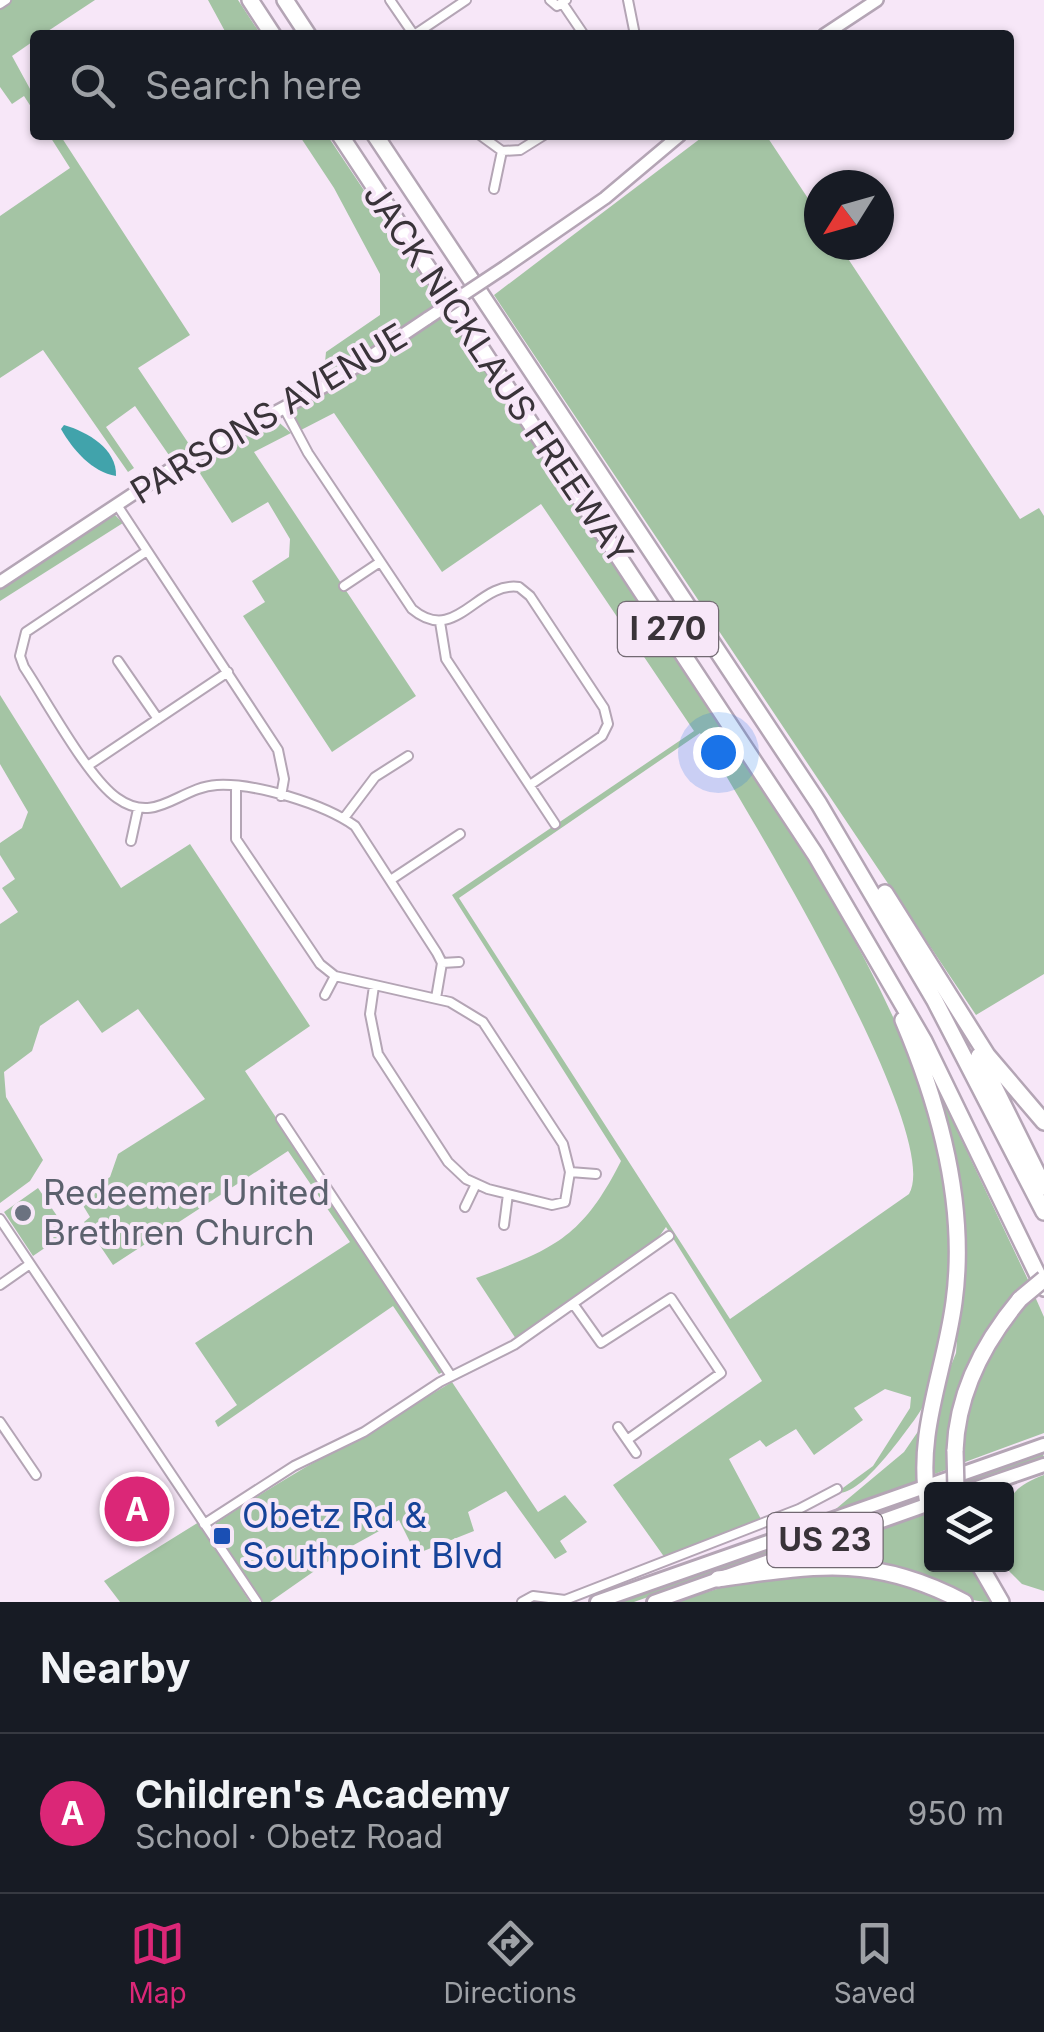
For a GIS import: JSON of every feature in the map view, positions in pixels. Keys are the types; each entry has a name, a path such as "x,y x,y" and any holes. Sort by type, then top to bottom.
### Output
{"highway":[{"path":"250,0 270,30"},
{"path":"285,0 305,30"},
{"name":"JACK NICKLAUS FREEWAY","path":"343,140 734,728 866,939 968,1124 1044,1288"},
{"name":"JACK NICKLAUS FREEWAY","path":"378,140 770,730 935,1001 1044,1212"},
{"path":"770,730 858,851 988,1055 1044,1122"},
{"path":"907,928 967,1032 1044,1187"},
{"path":"866,939 925,1079 955,1208 954,1302 924,1436 924,1482"},
{"path":"956,1482 961,1406 981,1354 1020,1300 1044,1279"},
{"path":"718,1579 813,1567 882,1569 930,1584 964,1602"},
{"path":"984,1572 1001,1602"}],"main road":[{"name":"US 23","path":"938,1482 1044,1445"},
{"path":"993,1482 1044,1464"},
{"name":"US 23","path":"597,1602 924,1487"},
{"name":"US 23","path":"654,1602 924,1506"}],"street":[{"path":"390,0 411,30"},
{"path":"421,30 466,0"},
{"path":"550,0 565,2 581,30"},
{"path":"628,0 633,30"},
{"path":"832,30 877,0"},
{"path":"486,140 502,152 520,150 536,140"},
{"name":"PARSONS AVENUE","path":"0,582 182,462 334,381 605,198 674,140"},
{"path":"494,189 502,152"},
{"path":"284,408 308,453 412,609 440,622 454,619 499,590 514,586 524,590 604,708 608,724 598,740 530,785"},
{"path":"117,504 278,750 281,796"},
{"path":"147,550 35,624 20,643 24,667 108,792 138,809 161,808 216,785 281,796 344,818 365,838 442,963 436,998"},
{"path":"344,586 380,562"},
{"path":"440,622 446,659 555,824"},
{"path":"118,661 158,718"},
{"path":"89,765 228,672"},
{"path":"344,818 375,777 408,756"},
{"path":"236,788 236,838 310,952 335,976 436,998 483,1022 557,1132 570,1172 567,1200 552,1205 476,1184 448,1162 378,1054 370,1014 374,986"},
{"path":"131,841 138,809"},
{"path":"392,879 460,834"},
{"path":"442,963 459,962"},
{"path":"326,995 335,976"},
{"path":"281,1119 451,1376"},
{"path":"570,1172 596,1174"},
{"path":"465,1207 476,1184"},
{"path":"504,1224 508,1194"},
{"path":"0,1218 257,1602"},
{"path":"204,1524 294,1466 364,1432 451,1376 514,1345 670,1236"},
{"path":"0,1285 30,1264"},
{"path":"574,1305 600,1343 668,1298 721,1372 627,1440"},
{"path":"0,1422 36,1475"},
{"path":"618,1427 636,1454"},
{"path":"522,1602 533,1596 565,1600 799,1508 837,1489"}],"green space":[{"path":"0,0 95,0 50,30 30,30 30,43 12,56 30,89 30,105 24,96 12,104 0,87"},
{"path":"208,0 238,0 258,30 224,30"},
{"path":"52,140 63,140 190,335 138,368 193,450 173,461 135,406 106,427 134,468 128,472 43,350 0,378 0,216 70,168"},
{"path":"302,140 330,140 440,304 323,382 326,352 380,315 380,274 334,188"},
{"path":"698,140 769,140 804,192 804,260 849,260 1020,519 1039,508 1044,516 1044,974 976,1015 494,295"},
{"path":"446,313 779,814 865,959 911,1060 940,1146 954,1269 944,1351 933,1387 890,1452 868,1477 846,1492 836,1493 873,1466 910,1408 911,1397 885,1389 854,1408 863,1420 814,1455 796,1429 766,1447 760,1440 729,1459 762,1521 665,1558 613,1485 762,1381 666,1227 658,1238 516,1339 476,1278 563,1238 593,1208 621,1161 452,895 694,731 541,504 442,572 334,413 301,430 294,416 300,404","holes":["700,733 794,892 870,1039 897,1106 912,1159 909,1194 730,1319 459,898"]},
{"path":"275,419 291,433 254,452 416,696 332,752 243,616 265,602 252,581 289,557 290,539 268,502 232,523 192,461"},
{"path":"108,515 115,515 123,523 0,601 0,586"},
{"path":"0,695 121,888 190,844 310,1026 245,1071 445,1371 439,1374 393,1306 218,1427 215,1421 237,1405 195,1343 350,1242 288,1151 113,1265 84,1222 90,1217 79,1199 110,1177 118,1154 205,1099 138,1009 102,1033 78,1000 40,1026 32,1051 4,1072 6,1097 43,1160 30,1181 0,1203 0,924 18,912 2,888 15,879 0,855 0,843 22,828 28,812 0,764"},
{"path":"924,1061 1030,1284 994,1329 970,1368 955,1412 948,1469 831,1513 904,1452 934,1408 956,1353 962,1274"},
{"path":"38,1188 68,1232 33,1256 4,1212"},
{"path":"1033,1292 1044,1317 1044,1433 957,1465 972,1393 992,1352"},
{"path":"452,1382 538,1512 565,1495 587,1522 560,1541 567,1552 555,1559 506,1491 468,1512 474,1531 416,1554 399,1520 343,1551 270,1602 261,1602 214,1532 216,1523"},
{"path":"1042,1450 1044,1458 974,1482 951,1482"},
{"path":"1044,1475 1044,1591 1022,1584 1010,1572 1014,1572 1014,1493"},
{"path":"924,1492 924,1499 634,1602 610,1602"},
{"path":"924,1512 924,1572 974,1572 992,1602 949,1593 894,1569 867,1562 783,1563"},
{"path":"199,1522 250,1602 120,1602 104,1581"},
{"path":"839,1569 909,1582 950,1602 676,1602 742,1581"}],"water":[{"path":"64,425 99,443 112,458 116,476 84,459 61,429"}],"place":[{"name":"Redeemer United Brethren Church","path":"23,1213"},
{"name":"Children's Academy","path":"137,1509"},
{"name":"Obetz Rd & Southpoint Blvd","path":"222,1536"}]}
